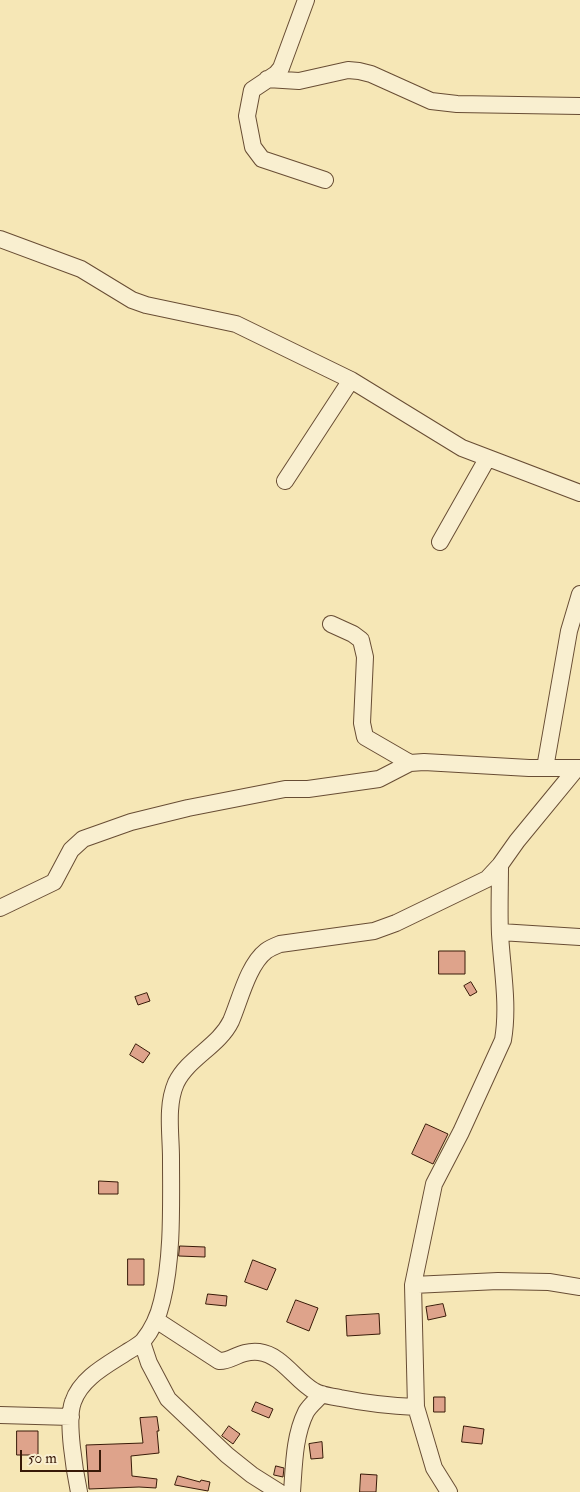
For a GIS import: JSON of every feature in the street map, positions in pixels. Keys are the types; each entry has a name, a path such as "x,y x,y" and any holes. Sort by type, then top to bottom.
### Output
{"street":[{"path":"306,0 281,68 276,74 252,90 248,100 247,116 253,147 262,159 325,180"},
{"path":"267,79 299,81 348,70 359,71 380,78 431,101 457,104 580,106"},
{"path":"0,239 81,269 132,300 146,305 236,324 351,380 462,448 580,493"},
{"path":"285,481 351,380"},
{"path":"440,542 487,459"},
{"path":"545,768 569,631 580,594"},
{"path":"332,624 361,640 364,657 362,724 365,737 410,764"},
{"path":"0,908 54,882 71,850 82,839 131,822 188,808 285,789 308,789 379,779 410,764 424,762 578,768"},
{"path":"79,1492 72,1450 72,1403 88,1380 142,1342 156,1320 162,1302 168,1264 171,1201 170,1111 176,1084 183,1073 221,1035 230,1023 250,973 258,960 267,950 280,944 374,931 396,923 474,886 500,865 517,840 578,768"},
{"path":"448,1492 434,1468 416,1407 413,1285 434,1184 503,1040 506,1006 500,932 500,865"},
{"path":"500,932 580,937"},
{"path":"413,1285 498,1281 549,1282 580,1287"},
{"path":"156,1320 219,1361 224,1361 246,1352 268,1354 314,1391 322,1394 366,1403 416,1407"},
{"path":"142,1342 152,1370 168,1399 227,1455 252,1475 279,1492"},
{"path":"292,1492 295,1454 301,1425 307,1410 322,1394"},
{"path":"0,1414 71,1417"}],"building":[{"path":"439,951 465,951 465,974 439,974"},
{"path":"471,982 477,992 470,996 464,986"},
{"path":"147,993 150,1001 138,1005 135,997"},
{"path":"136,1044 150,1053 143,1063 130,1055"},
{"path":"426,1124 448,1134 433,1164 412,1154"},
{"path":"99,1181 118,1182 118,1194 99,1194"},
{"path":"180,1246 205,1247 205,1257 179,1256"},
{"path":"128,1259 144,1259 144,1285 128,1285"},
{"path":"253,1260 276,1269 267,1290 245,1282"},
{"path":"208,1294 227,1296 226,1306 206,1304"},
{"path":"296,1300 318,1308 309,1331 287,1322"},
{"path":"443,1304 446,1316 428,1320 426,1307"},
{"path":"379,1314 380,1334 347,1336 346,1316"},
{"path":"434,1397 445,1397 445,1412 434,1412"},
{"path":"256,1402 273,1409 269,1418 252,1411"},
{"path":"157,1417 159,1453 131,1456 132,1476 157,1479 156,1488 89,1489 86,1445 143,1443 140,1418"},
{"path":"229,1426 240,1434 233,1444 222,1436"},
{"path":"464,1426 484,1429 482,1444 462,1442"},
{"path":"17,1431 38,1431 38,1455 17,1455"},
{"path":"322,1442 323,1458 311,1459 309,1444"},
{"path":"276,1466 284,1468 283,1477 274,1475"},
{"path":"361,1474 377,1475 376,1492 360,1492"},
{"path":"178,1476 200,1482 201,1480 210,1482 208,1491 175,1485"}]}
